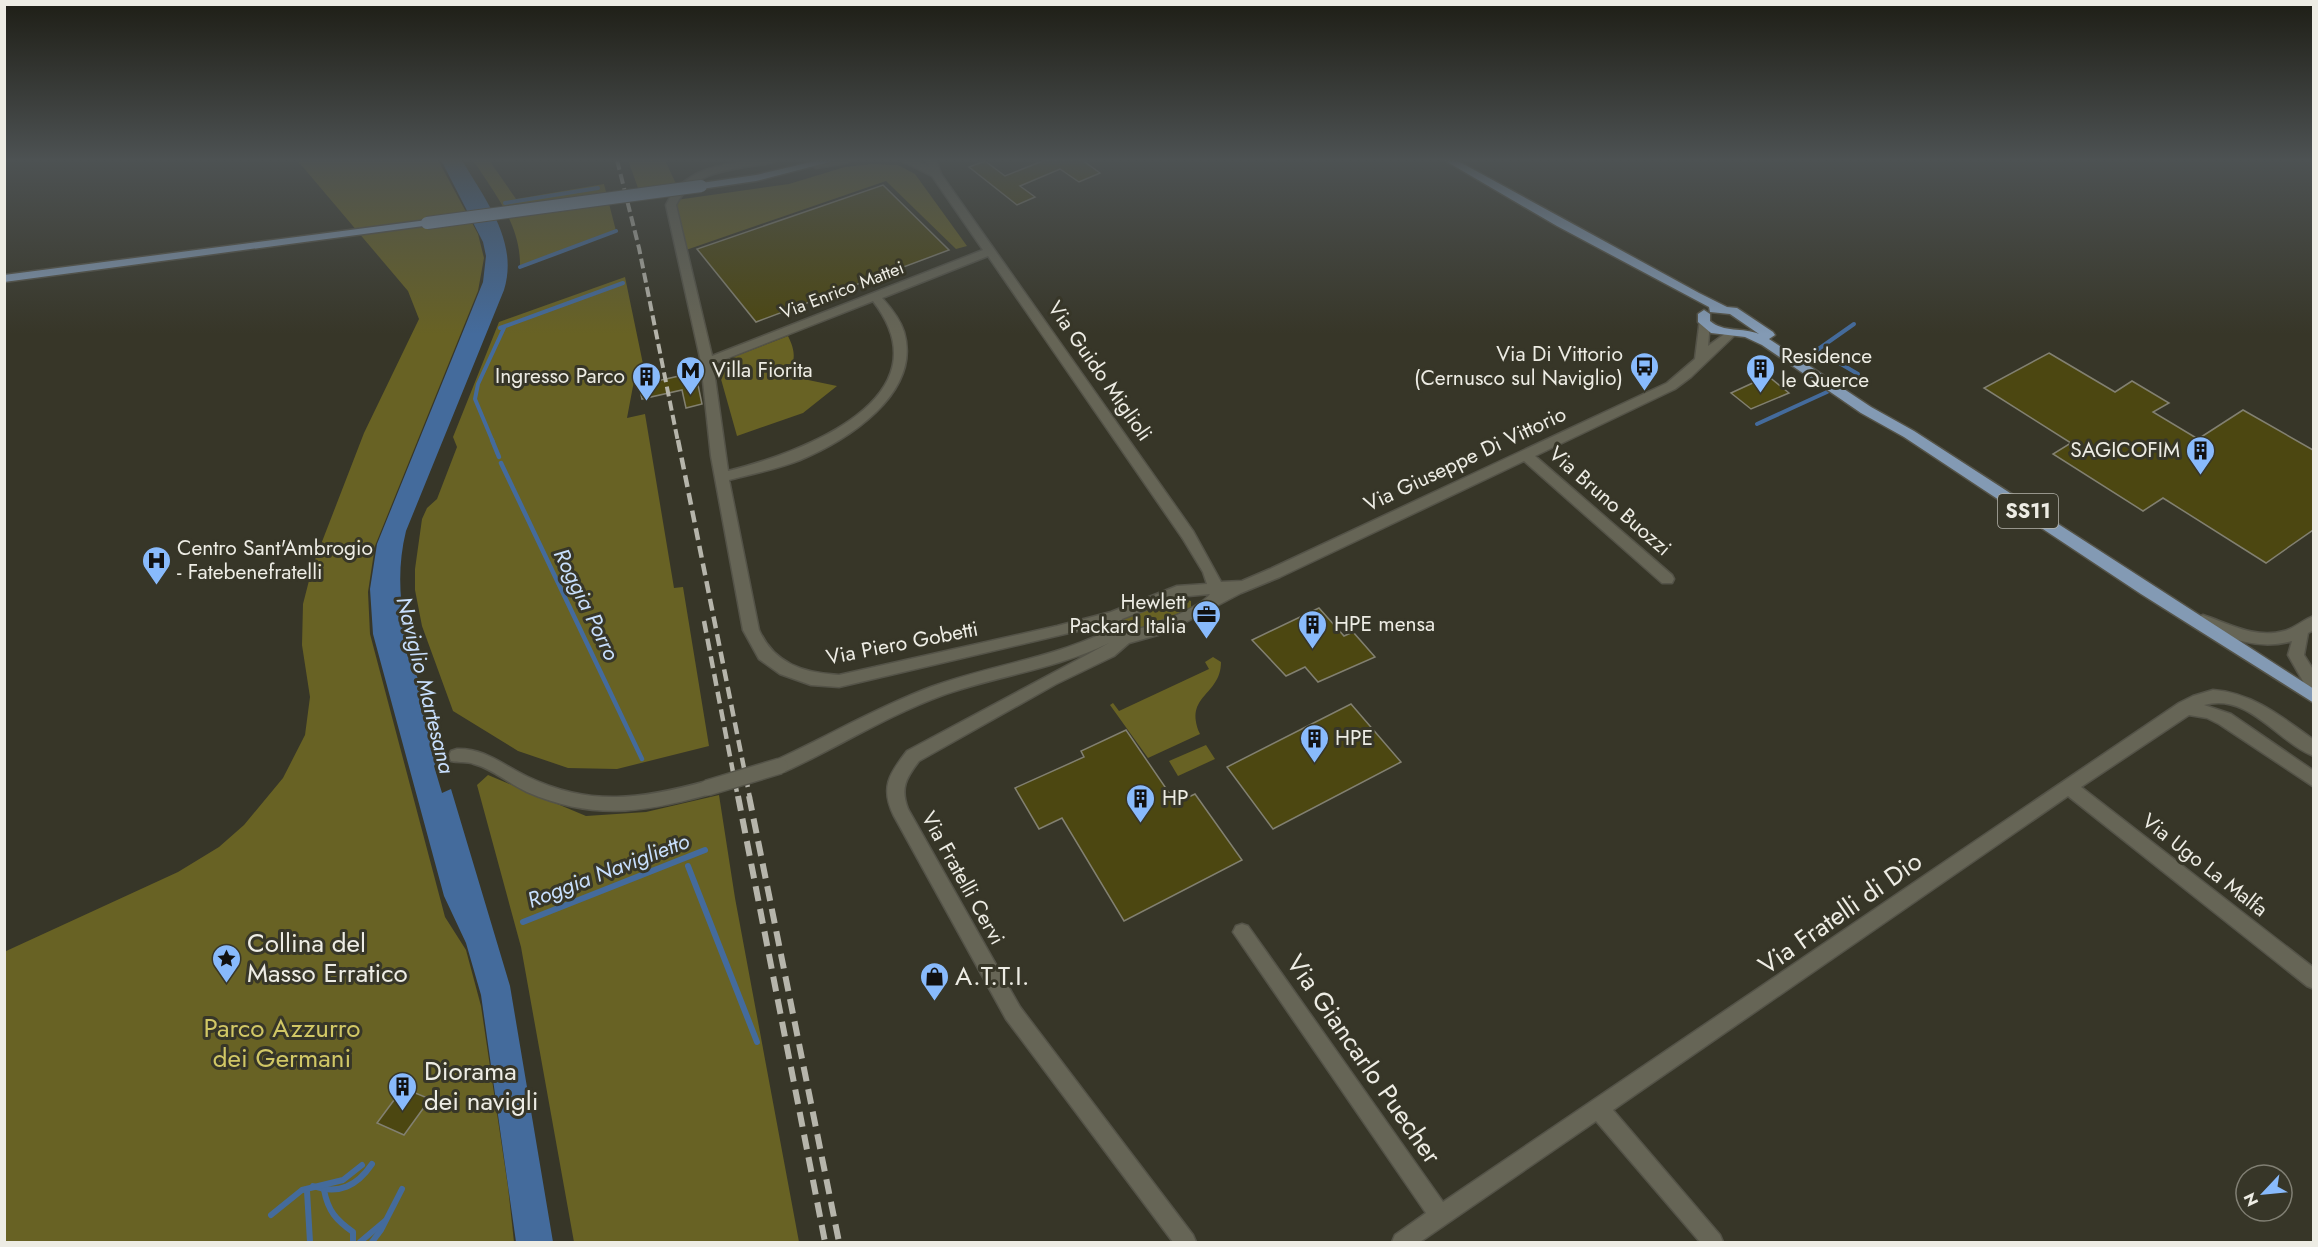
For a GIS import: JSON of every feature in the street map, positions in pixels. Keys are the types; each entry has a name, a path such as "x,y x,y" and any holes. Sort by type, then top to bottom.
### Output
{"main road":[{"path":"4,279 463,218"},
{"name":"SS11","path":"1551,218 1695,296 1737,313 1874,406 1909,434"},
{"name":"SS11","path":"1561,224 1588,244 1685,300 1714,330 1766,342 1866,410 1909,434 2146,590 2234,655 2313,709"},
{"path":"1704,318 1713,309 1723,309"},
{"path":"1735,333 1746,327 1744,319"},
{"name":"SS11","path":"2146,590 2184,612 2313,697"}],"street":[{"name":"Via Piero Gobetti","path":"673,218 707,362 723,477 751,630 760,649 769,660 785,671 816,680 839,681 1057,632 1116,629"},
{"name":"Via Guido Miglioli","path":"967,218 1188,535 1204,561 1217,593"},
{"name":"Via Enrico Mattei","path":"707,362 990,251"},
{"path":"723,477 775,464 815,448 856,423 880,399 896,370 900,348 894,321 875,296"},
{"path":"1699,361 1704,318"},
{"name":"Via Giuseppe Di Vittorio","path":"1116,629 1182,591 1217,593 1275,573 1671,386 1686,377 1709,349 1735,333"},
{"name":"Via Bruno Buozzi","path":"1525,454 1667,579"},
{"path":"1182,591 1192,594 1198,600 1195,612"},
{"name":"Via Giuseppe Di Vittorio","path":"1116,629 1134,637 1195,612 1217,593"},
{"path":"2184,612 2231,633 2253,639 2283,639 2307,627"},
{"path":"2307,627 2296,655 2313,686"},
{"path":"457,756 476,757 526,784 571,802 638,805 707,788 780,766 914,700 949,687 1088,647 1116,629"},
{"name":"Via Fratelli Cervi","path":"1116,629 1109,652 1051,680 916,754 900,773 894,793 897,806 1013,1013 1186,1242"},
{"name":"Via Fratelli di Dio","path":"1402,1242 2185,708 2210,696 2240,700 2313,748"},
{"path":"2185,708 2209,712 2225,719 2313,780"},
{"name":"Via Ugo La Malfa","path":"2068,786 2313,980"},
{"name":"Via Giancarlo Puecher","path":"1242,932 1441,1217"},
{"path":"1599,1109 1713,1242"}],"green space":[{"name":"Parco Azzurro dei Germani","path":"346,218 469,218 478,234 484,258 478,291 375,546 368,592 370,634 445,917 466,950 481,1006 514,1242 5,1242 4,952 178,872 219,847 244,825 283,778 305,735 310,697 302,645 303,604 313,565 364,433 419,319 408,291"},
{"path":"509,218 613,218 616,231 520,267 516,237"},
{"path":"678,218 778,218 686,250"},
{"path":"924,218 947,218 967,246 956,249"},
{"path":"625,277 643,364 637,365 627,418 645,414 674,588 683,587 709,746 617,769 568,768 518,751 453,711 422,626 415,590 415,569 422,519 427,508 437,499 457,447 453,437 499,322"},
{"path":"788,336 794,356 789,376 837,386 803,413 737,436 719,372 731,358"},
{"path":"1179,598 1191,601 1191,608 1131,633 1121,632 1118,628 1123,619"},
{"path":"1213,657 1221,662 1215,682 1199,703 1196,711 1200,734 1148,758 1110,705 1113,703 1119,711 1209,669 1205,662"},
{"path":"1206,745 1215,759 1178,776 1169,761"},
{"path":"488,775 586,816 646,812 719,795 735,898 799,1242 574,1242 521,947 477,785"}],"water":[{"path":"471,218 495,218 497,222 507,255 504,290 406,531 401,560 400,588 408,644 442,753 434,766 442,793 451,789 510,986 553,1242 516,1242 481,995 466,943 444,896 373,634 370,589 377,544 483,282 486,256 483,242"}],"building":[{"path":"787,218 917,218 949,250 756,322 697,249"},
{"name":"SAGICOFIM","path":"2049,353 2115,392 2132,381 2169,403 2153,412 2198,439 2243,410 2313,450 2313,530 2266,563 2163,498 2143,511 2053,454 2071,443 1984,388"},
{"path":"688,374 689,381 695,379 698,385 702,404 686,408 682,390 642,399 639,385"},
{"name":"Residence le Querce","path":"1768,376 1789,393 1751,409 1731,393"},
{"name":"HPE mensa","path":"1319,608 1344,636 1353,632 1375,657 1318,682 1305,667 1286,676 1252,640"},
{"name":"HPE","path":"1351,704 1401,762 1273,829 1227,767"},
{"name":"HP","path":"1126,730 1176,803 1195,794 1242,860 1124,921 1062,818 1039,829 1015,788 1084,757 1081,751"},
{"name":"Diorama dei navigli","path":"403,1088 430,1099 404,1135 377,1123"}],"waterway":[{"path":"520,267 616,231"},
{"path":"500,328 623,283"},
{"name":"Roggia Naviglietto","path":"1850,379 1858,374 1817,350 1854,324"},
{"name":"Roggia Porro","path":"493,442 475,399 478,384 504,328"},
{"name":"Roggia Naviglietto","path":"1757,424 1827,392"},
{"name":"Roggia Porro","path":"492,440 499,457"},
{"name":"Roggia Porro","path":"501,463 642,759"},
{"name":"Roggia Naviglietto","path":"523,922 705,850"},
{"name":"Roggia Porro","path":"688,866 757,1042"},
{"path":"315,1187 322,1189 347,1187 360,1178 372,1164"},
{"path":"315,1187 343,1180 362,1165"},
{"path":"271,1215 302,1190 315,1187"},
{"path":"372,1242 381,1230 402,1189"},
{"path":"305,1190 307,1191 310,1242"},
{"path":"324,1190 334,1214 353,1232 353,1242"},
{"path":"360,1242 385,1221"}],"railway":[{"path":"632,218 678,442"},
{"path":"678,440 750,798"},
{"path":"704,621 738,798"},
{"path":"738,796 825,1242"},
{"path":"749,796 839,1242"}],"place":[{"name":"Via Di Vittorio (Cernusco sul Naviglio)","path":"1644,392"},
{"name":"Residence le Querce","path":"1760,394"},
{"name":"Villa Fiorita","path":"691,396"},
{"name":"Ingresso Parco","path":"646,402"},
{"name":"SAGICOFIM","path":"2201,476"},
{"name":"Centro Sant'Ambrogio - Fatebenefratelli","path":"156,586"},
{"name":"Hewlett Packard Italia","path":"1207,640"},
{"name":"HPE mensa","path":"1313,650"},
{"name":"HPE","path":"1314,764"},
{"name":"HP","path":"1141,824"},
{"name":"Collina del Masso Erratico","path":"226,984"},
{"name":"A.T.T.I.","path":"934,1002"},
{"name":"Diorama dei navigli","path":"403,1112"}],"water label":[{"name":"Naviglio Martesana","path":"426,685"}]}
